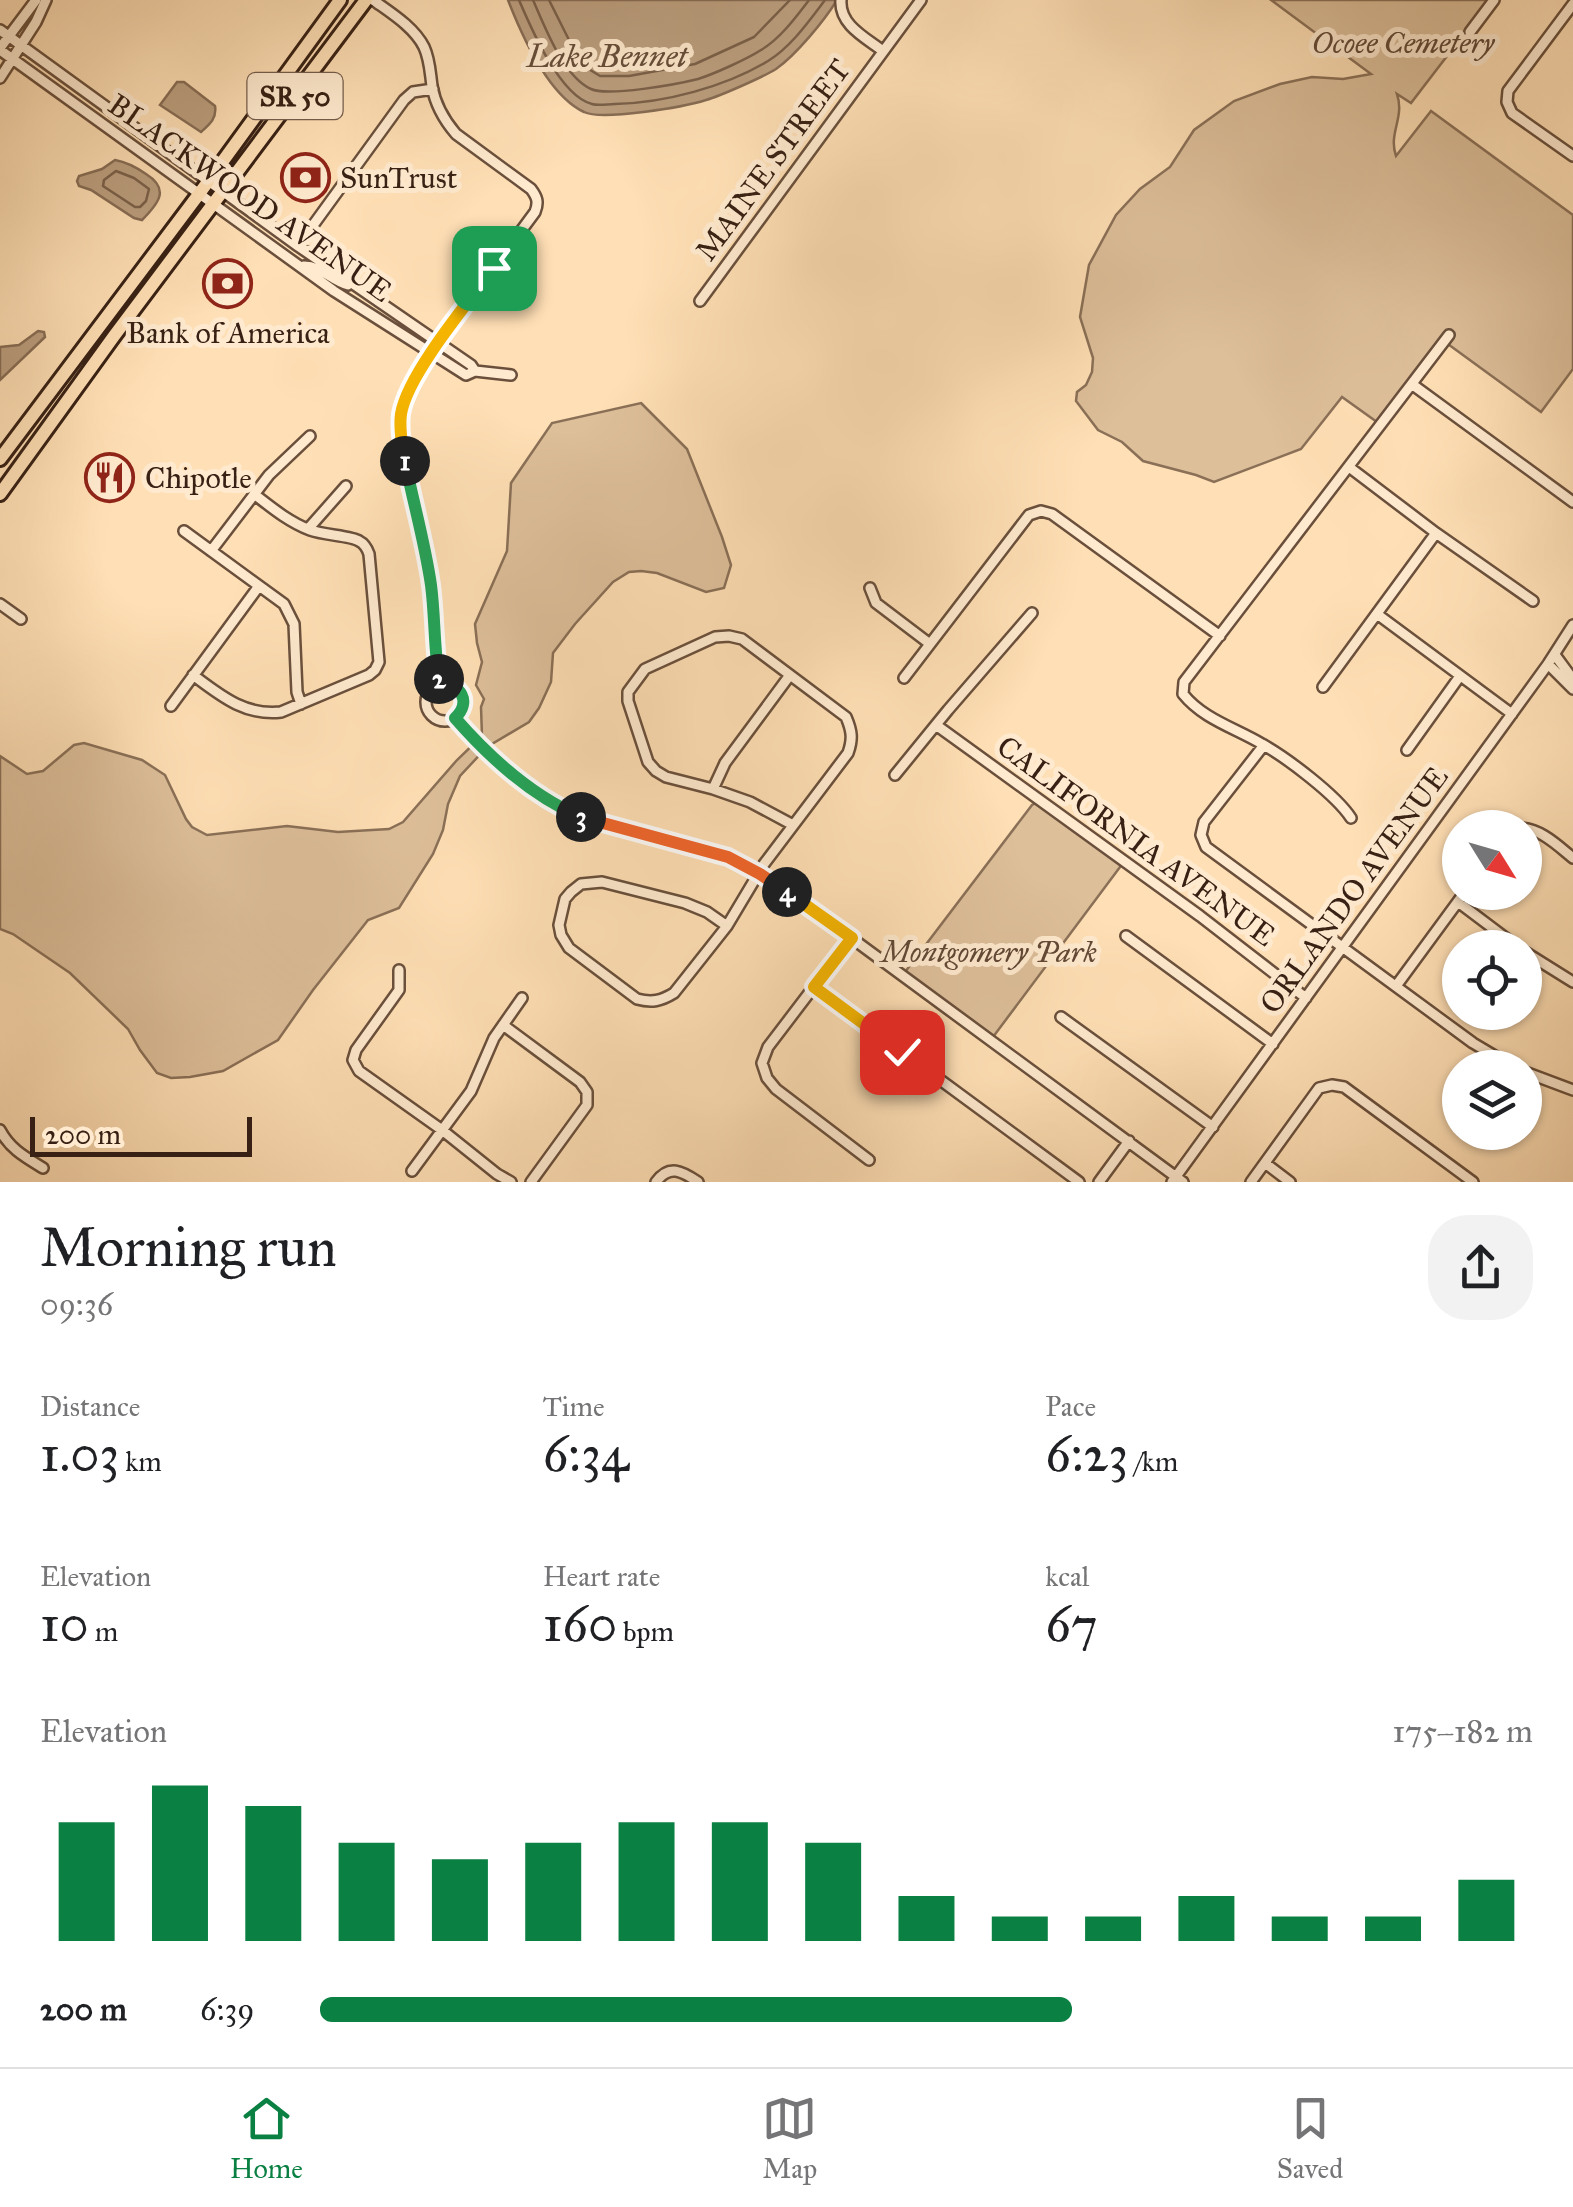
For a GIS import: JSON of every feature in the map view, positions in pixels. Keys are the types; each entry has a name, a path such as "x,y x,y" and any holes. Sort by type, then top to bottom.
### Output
{"highway":[{"name":"SR 50","path":"0,459 340,0"},
{"name":"SR 50","path":"0,494 114,336 369,0"}],"street":[{"path":"0,49 4,33 36,0"},
{"path":"0,78 46,0"},
{"path":"369,0 411,28 422,43 446,123 530,189 538,204 536,212 439,342 412,384 401,413 402,444 432,591 439,684"},
{"path":"841,0 845,20 883,52"},
{"name":"MAINE STREET","path":"700,300 921,0"},
{"path":"1470,32 1494,0"},
{"path":"1573,4 1508,92 1507,102 1512,113 1573,156"},
{"name":"BLACKWOOD AVENUE","path":"4,33 475,371"},
{"name":"BLACKWOOD AVENUE","path":"0,49 199,194 431,355 466,375 475,371 511,375"},
{"path":"298,246 404,100 413,92 433,89"},
{"path":"302,266 315,266 337,282 358,288"},
{"path":"1351,818 1341,802 1264,745 1217,722 1189,702 1183,694 1184,682 1449,335"},
{"path":"1413,385 1573,502"},
{"path":"211,550 269,475 310,436"},
{"path":"1349,467 1533,601"},
{"path":"308,530 346,486"},
{"path":"193,675 238,706 266,714 281,712 369,675 379,662 369,554 365,546 358,540 308,530 254,494"},
{"path":"904,678 1029,515 1042,510 1220,636"},
{"path":"184,531 284,604 294,624 301,704"},
{"path":"1323,687 1436,533"},
{"path":"172,706 259,586"},
{"path":"870,588 876,603 930,644"},
{"path":"0,604 21,618"},
{"path":"895,775 1032,613"},
{"path":"1377,614 1512,714"},
{"name":"ORLANDO AVENUE","path":"1177,1180 1573,625"},
{"path":"727,926 707,912 602,882 582,884 565,899 560,925 569,948 638,999 663,1000 674,993 727,926 764,864 848,753 853,739 846,717 742,639 715,637 645,669 628,692 628,702 648,762 666,777 713,789 793,824"},
{"path":"1551,660 1569,674 1573,686"},
{"path":"713,789 725,764 790,675"},
{"path":"1407,750 1460,676"},
{"path":"439,684 450,684 464,697 463,708 455,718 442,720 427,708 429,692 439,684"},
{"path":"455,718 488,755 562,809 728,857 760,874 1177,1180"},
{"name":"CALIFORNIA AVENUE","path":"936,725 1306,998"},
{"path":"1264,745 1204,822 1201,835 1206,847 1485,1050"},
{"path":"1542,835 1573,858"},
{"path":"1396,986 1452,910"},
{"path":"1469,910 1495,930"},
{"path":"1126,936 1273,1044"},
{"path":"852,938 768,1047 762,1063 776,1090 870,1160"},
{"path":"1542,963 1573,982"},
{"path":"399,970 399,990 353,1060 359,1071 511,1182"},
{"path":"814,987 1079,1182"},
{"path":"412,1171 472,1091 487,1053 522,998"},
{"path":"1061,1016 1212,1127"},
{"path":"503,1024 580,1082 587,1092 587,1105 531,1182"},
{"path":"1542,1078 1573,1090"},
{"path":"1251,1182 1319,1088 1332,1085 1344,1087 1473,1182"},
{"path":"0,1130 14,1150 43,1168"},
{"path":"1098,1182 1129,1142"},
{"path":"1265,1163 1290,1182"},
{"path":"656,1182 670,1170 682,1171 698,1182"}],"green space":[{"name":"Ocoee Cemetery","path":"1271,0 1490,0 1411,103 1397,94 1394,148 1396,156 1431,111 1573,215 1573,369 1541,412 1441,339 1377,422 1342,397 1301,449 1214,482 1143,461 1122,442 1098,430 1076,401 1077,392 1092,372 1093,358 1080,317 1089,265 1116,215 1140,189 1170,167 1194,130 1234,101 1312,77 1343,79 1371,74"},
{"path":"641,403 687,449 731,565 724,588 706,592 657,573 641,571 629,572 613,582 553,653 551,682 529,722 487,747 460,776 433,854 399,908 368,920 278,1040 223,1071 171,1078 157,1073 128,1029 70,973 0,929 0,756 27,774 43,771 74,745 84,743 142,760 165,775 186,819 207,835 287,826 338,832 389,829 403,822 482,736 484,699 476,685 482,662 475,624 507,551 511,483 552,423"},
{"name":"Montgomery Park","path":"1038,802 1123,863 993,1037 905,972"}],"water":[{"name":"Lake Bennet","path":"508,0 837,0 792,55 762,77 695,103 608,115 584,112 559,92 529,47"},
{"path":"177,82 184,82 215,106 214,117 201,132 160,105"},
{"path":"115,160 138,169 158,185 157,202 142,220 79,186 79,176"},
{"path":"38,331 44,332 45,337 0,380 0,347 19,345"}],"place":[{"name":"SunTrust","path":"305,178"},
{"name":"Bank of America","path":"228,284"},
{"name":"Chipotle","path":"110,478"}],"route":[{"path":"494,268 412,384 401,413 402,444 432,591 439,684 456,686 464,697 463,708 455,718 488,755 562,809 728,857 767,878 852,938 814,987 902,1052"}]}
